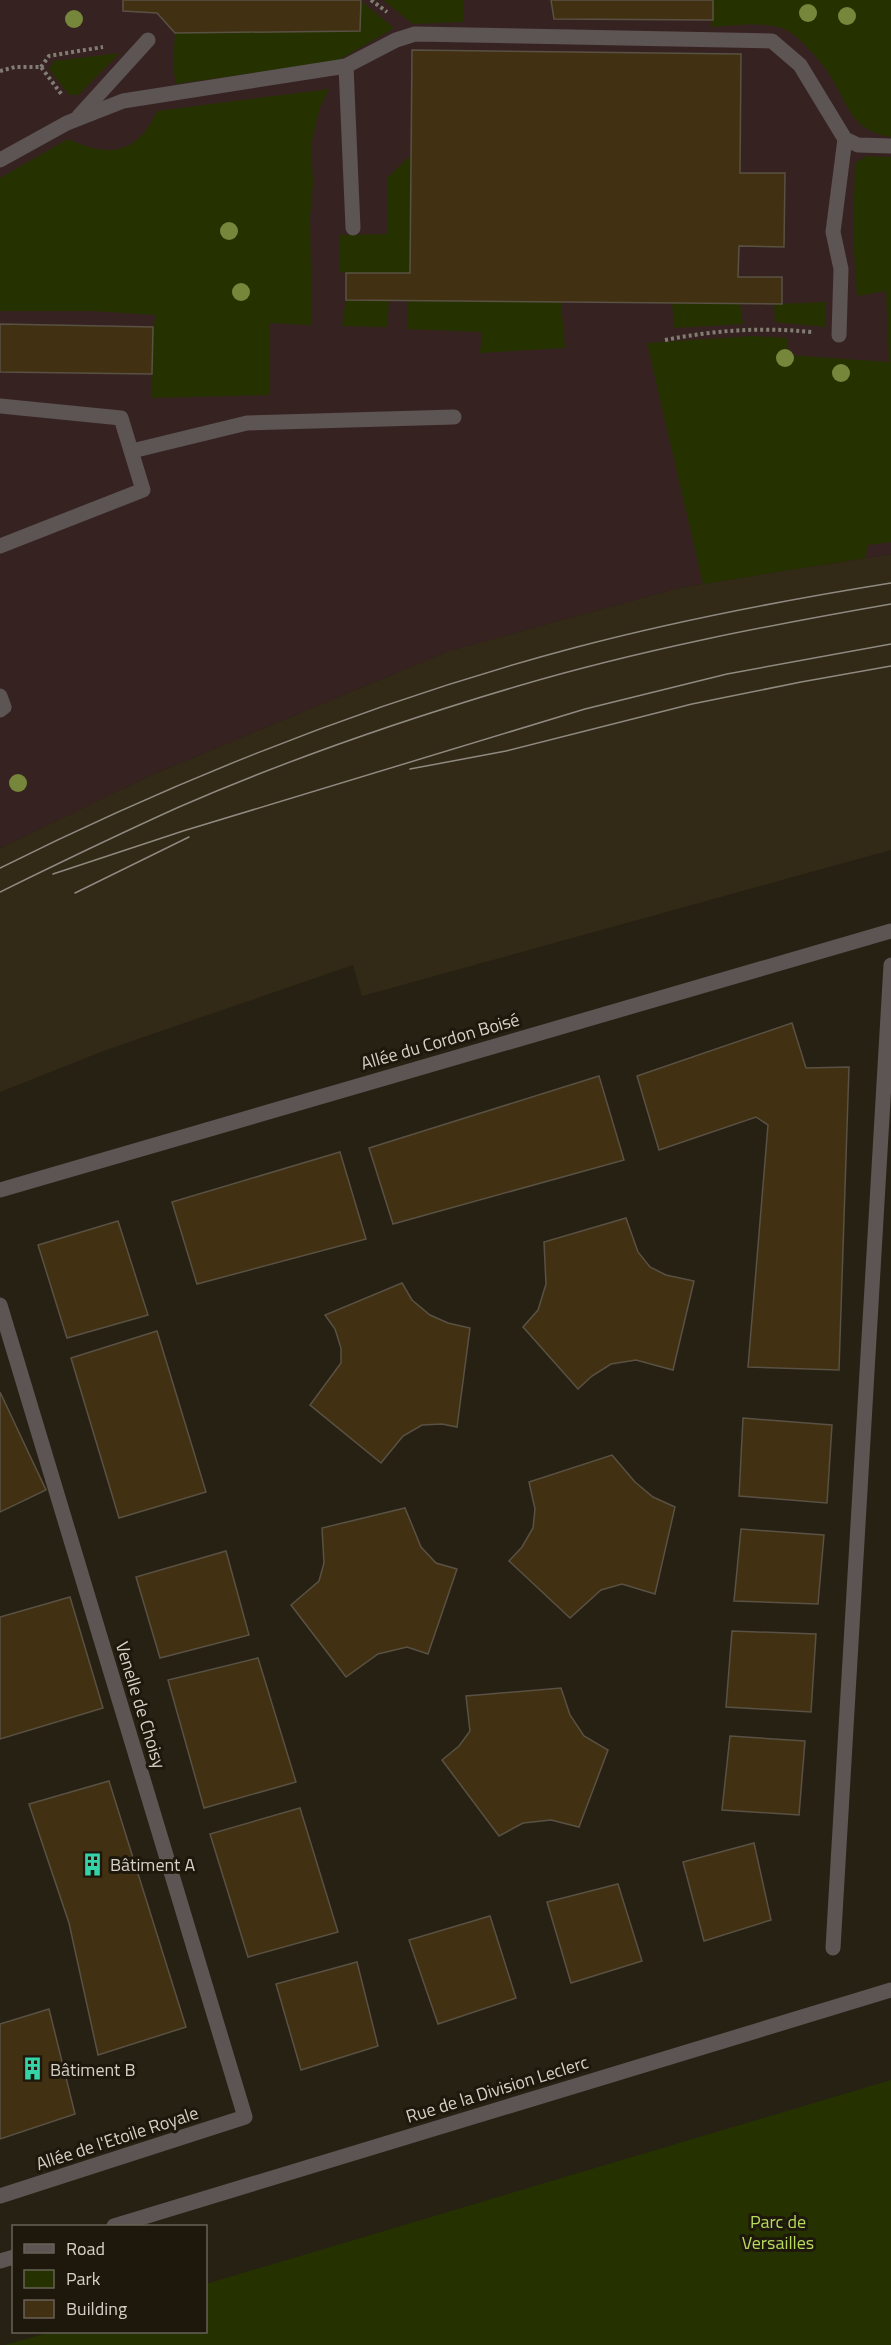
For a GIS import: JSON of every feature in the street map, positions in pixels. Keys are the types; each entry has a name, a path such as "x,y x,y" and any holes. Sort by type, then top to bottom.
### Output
{"street":[{"path":"0,160 77,118 123,101 346,66 396,40 415,34 772,41 800,65 846,139 858,145 891,146"},
{"path":"77,118 148,40"},
{"path":"346,66 353,228"},
{"path":"839,335 842,269 833,232 846,139"},
{"path":"0,406 121,417 143,490 0,546"},
{"path":"132,451 247,423 453,417"},
{"path":"0,696 4,707 0,710"},
{"name":"Allée du Cordon Boisé","path":"0,1190 891,931"},
{"path":"833,1948 891,965"},
{"name":"Venelle de Choisy","path":"0,1305 245,2117"},
{"name":"Rue de la Division Leclerc","path":"117,2225 891,1990"},
{"name":"Allée de l'Etoile Royale","path":"0,2196 245,2117"}],"path":[{"path":"41,68 48,56 148,40"},
{"path":"0,71 15,67 41,68 77,118"},
{"path":"665,340 741,328 782,329 839,335"}],"shaded area":[{"path":"0,0 891,0 891,554 682,587 449,651 149,776 0,848"},
{"path":"891,554 891,850 362,996 353,965 106,1050 0,1092 0,848 149,776 449,651 682,587"}],"green space":[{"path":"383,0 464,0 463,22 413,24"},
{"path":"713,0 891,0 891,137 866,128 857,121 824,66 793,34 780,28 761,25 710,27 713,20"},
{"path":"361,1 394,28 337,61 176,84 173,68 175,33 360,31"},
{"path":"120,53 78,95 69,95 49,69 54,61"},
{"path":"329,89 320,107 311,144 312,325 269,323 269,395 151,398 153,327 156,315 92,311 0,311 0,178 68,139 96,149 120,149 140,137 157,111"},
{"path":"411,155 410,273 346,273 339,271 339,235 388,234 387,178"},
{"path":"867,156 891,157 891,542 868,545 865,558 703,584 647,343 752,336 788,338 786,355 889,362 886,291 857,296 853,235 855,163"},
{"path":"346,300 389,300 387,327 342,326"},
{"path":"407,300 561,302 565,348 480,353 482,332 407,329"},
{"path":"826,302 826,327 775,322 774,304"},
{"path":"672,303 740,303 743,324 674,328"},
{"name":"Parc de Versailles","path":"891,2080 891,2345 5,2345 47,2333 207,2333 207,2284"}],"building":[{"path":"123,0 361,0 360,31 175,33 157,13 123,11"},
{"path":"551,0 713,0 713,20 554,19"},
{"path":"412,50 741,54 740,173 785,173 784,247 739,246 738,277 782,277 782,304 346,300 346,273 410,273"},
{"path":"0,324 153,327 152,374 0,372"},
{"path":"792,1023 806,1068 849,1067 839,1370 748,1367 768,1125 756,1117 659,1150 637,1076"},
{"path":"599,1076 624,1160 393,1224 369,1148"},
{"path":"340,1152 366,1239 197,1284 172,1202"},
{"path":"626,1218 638,1252 650,1267 666,1275 694,1281 673,1370 636,1360 611,1364 592,1376 578,1389 523,1327 538,1310 546,1284 544,1242"},
{"path":"118,1221 148,1315 67,1338 38,1245"},
{"path":"402,1283 412,1300 430,1315 448,1323 470,1328 457,1427 442,1424 422,1425 403,1436 381,1463 310,1405 341,1363 341,1348 335,1329 325,1315"},
{"path":"157,1331 206,1492 119,1518 71,1358"},
{"path":"0,1392 46,1490 0,1512"},
{"path":"743,1418 832,1425 827,1503 739,1496"},
{"path":"612,1455 635,1482 653,1497 675,1507 655,1594 622,1584 601,1590 570,1618 509,1561 522,1547 533,1528 535,1509 529,1482"},
{"path":"405,1508 421,1547 436,1563 457,1569 428,1654 407,1647 378,1654 346,1677 291,1605 319,1581 324,1563 322,1528"},
{"path":"741,1529 824,1535 818,1604 734,1601"},
{"path":"226,1551 249,1635 160,1658 136,1577"},
{"path":"70,1597 103,1708 0,1739 0,1617"},
{"path":"732,1631 816,1634 811,1712 726,1707"},
{"path":"258,1658 296,1782 204,1808 168,1680"},
{"path":"561,1688 570,1715 584,1736 608,1750 579,1827 551,1820 523,1823 499,1836 442,1760 459,1746 470,1731 466,1696"},
{"path":"730,1736 805,1741 799,1815 722,1810"},
{"name":"Bâtiment A","path":"109,1781 186,2027 98,2055 69,1923 29,1804"},
{"path":"300,1808 338,1932 248,1957 210,1834"},
{"path":"754,1843 771,1920 704,1941 683,1862"},
{"path":"618,1884 642,1961 571,1983 547,1902"},
{"path":"490,1916 516,1998 438,2024 409,1940"},
{"path":"357,1962 378,2046 301,2070 276,1984"},
{"name":"Bâtiment B","path":"49,2009 75,2114 0,2139 0,2024"}],"tram line":[{"path":"0,868 140,802 211,772 355,716 428,691 577,647 655,628 891,583"},
{"path":"0,892 220,789 432,712 564,673 656,650 891,604"},
{"path":"53,874 183,831 585,709 727,674 891,644"},
{"path":"410,769 506,751 692,704 891,666"},
{"path":"75,893 189,837"}],"place":[{"name":"Bâtiment A","path":"92,1864"},
{"name":"Bâtiment B","path":"32,2069"}]}
